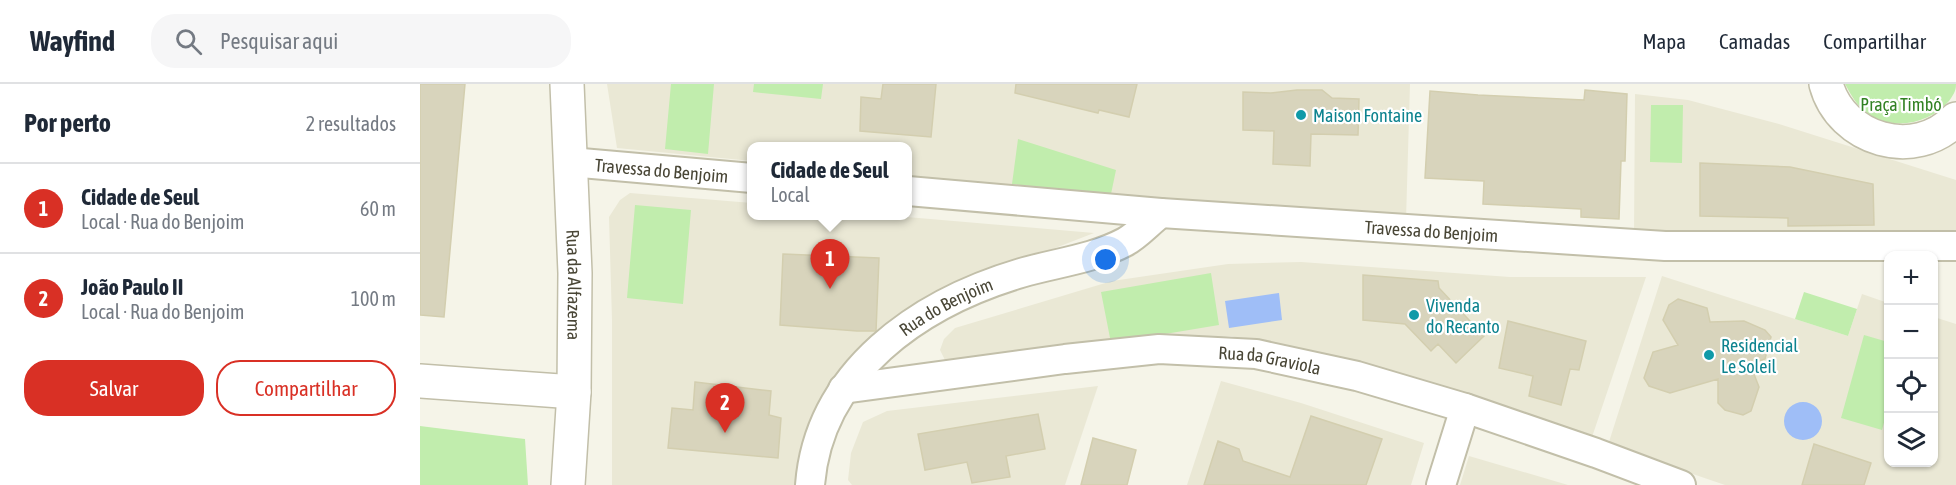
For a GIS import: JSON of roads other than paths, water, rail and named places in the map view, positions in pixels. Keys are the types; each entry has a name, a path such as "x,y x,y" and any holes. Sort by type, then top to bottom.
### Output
{"street":[{"name":"Rua da Alfazema","path":"567,84 575,273 574,392 568,485"},
{"path":"1826,84 1829,96 1843,116 1862,131 1883,140 1908,142 1948,134"},
{"name":"Travessa do Benjoim","path":"570,162 747,178"},
{"name":"Travessa do Benjoim","path":"912,191 1161,213 1665,246 1956,246"},
{"name":"Rua do Benjoim","path":"810,485 812,462 826,419 843,389 872,354 881,347 915,321 961,294 1021,273 1078,260 1125,242 1161,213"},
{"name":"Rua da Graviola","path":"843,389 1065,359 1159,349 1256,354 1357,376 1465,408 1681,485"},
{"path":"420,381 574,392"},
{"path":"1441,485 1465,408"}],"water":[{"path":"1279,293 1282,320 1229,328 1225,301"},
{"path":"1803,402 1816,408 1822,421 1816,434 1803,440 1790,434 1784,421 1790,408"}],"place":[{"name":"Maison Fontaine","path":"1301,115"},
{"name":"Cidade de Seul","path":"830,289"},
{"name":"Vivenda do Recanto","path":"1414,315"},
{"name":"Residencial Le Soleil","path":"1709,355"},
{"name":"João Paulo II","path":"725,433"}],"park label":[{"name":"Praça Timbó","path":"1901,104"}]}
